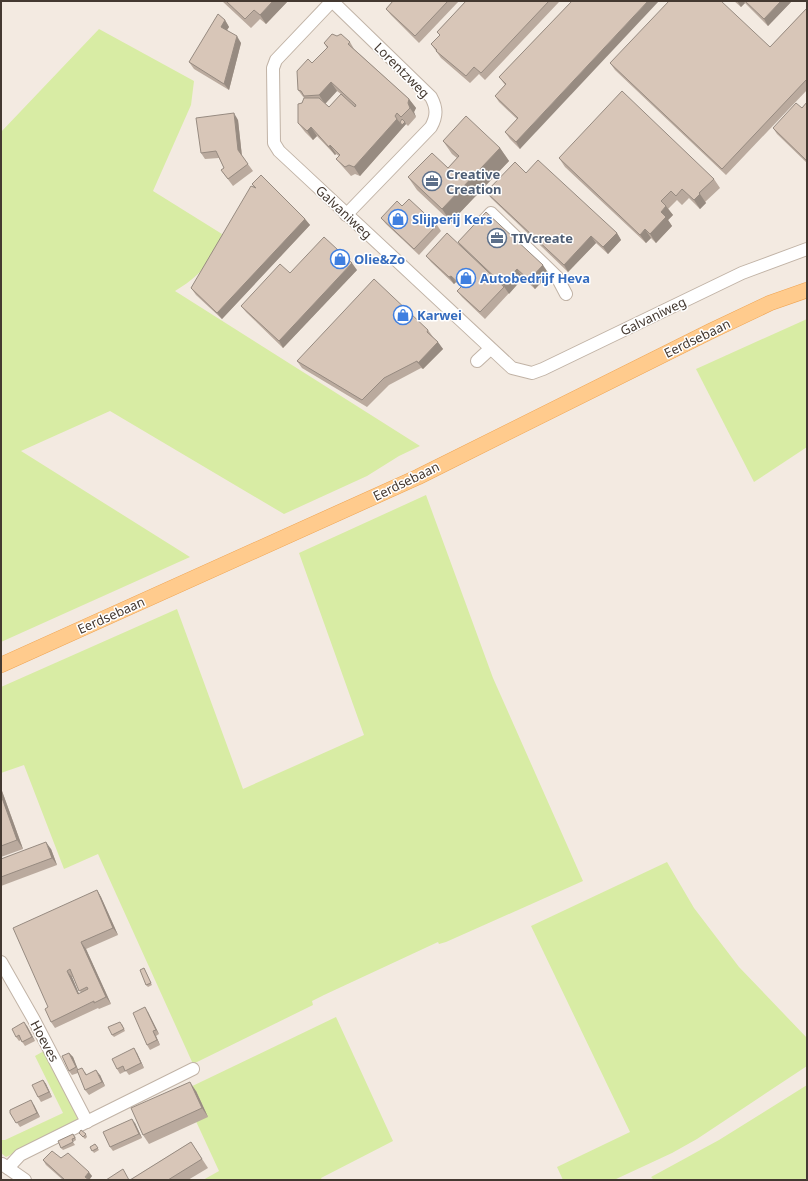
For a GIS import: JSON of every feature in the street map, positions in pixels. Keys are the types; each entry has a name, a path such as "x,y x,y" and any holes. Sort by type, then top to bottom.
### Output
{"main road":[{"name":"Eerdsebaan","path":"1,665 418,477 711,331 770,304 807,290"}],"street":[{"name":"Lorentzweg","path":"332,1 431,97 435,104 436,111 432,127 346,215"},
{"name":"Galvaniweg","path":"332,1 276,60 273,68 274,143 279,151 346,215 512,368 522,372 532,373 543,370 742,273 807,249"},
{"path":"469,236 491,213 557,277 566,294"},
{"path":"477,361 490,349"},
{"name":"Hoeves","path":"1,962 34,1020 88,1122"},
{"path":"25,1180 4,1165 20,1155 193,1070"}],"green space":[{"path":"99,29 194,81 191,105 153,191 222,234 210,260 198,274 175,291 420,446 399,456 367,476 284,514 110,411 21,451 190,557 1,642 1,132"},
{"path":"807,319 807,447 754,482 696,369"},
{"path":"426,495 493,678 583,881 446,942 439,944 438,942 324,995 312,1001 313,1005 193,1064 98,854 64,869 24,765 1,773 1,687 177,609 243,789 364,735 299,553"},
{"path":"667,862 694,908 739,967 807,1038 807,1066 697,1139 672,1153 614,1180 563,1180 557,1167 630,1132 531,926"},
{"path":"336,1017 393,1141 321,1178 322,1180 203,1180 219,1171 182,1091"},
{"path":"44,1051 79,1121 6,1157 1,1153 1,1140 5,1140 63,1113 35,1056"},
{"path":"807,1085 807,1180 654,1180 651,1177 719,1140"}],"building":[{"path":"226,1 273,1 260,15 254,10 245,19"},
{"path":"393,1 448,1 415,36 386,9"},
{"path":"466,1 549,1 481,73 474,67 466,76 436,51 437,50 431,44 440,35 437,32"},
{"path":"572,1 648,1 516,142 505,132 518,118 495,96 506,84 499,77"},
{"path":"669,1 721,1 770,47 807,8 807,79 722,169 610,63"},
{"path":"745,1 781,1 764,19"},
{"path":"218,14 225,20 221,27 237,36 224,84 189,62"},
{"path":"332,34 337,36 341,34 350,42 348,44 409,99 408,103 410,108 401,117 397,113 395,116 397,119 354,167 349,165 345,167 336,159 340,155 330,145 329,147 311,127 307,131 298,123 298,104 302,103 304,98 319,98 329,107 341,94 355,107 356,105 331,82 319,95 304,96 301,91 298,90 297,71 308,59 312,63 328,47 324,43"},
{"path":"622,91 714,179 699,193 700,194 694,200 682,189 676,196 671,191 661,201 666,206 661,212 666,217 650,234 645,229 640,235 559,158"},
{"path":"807,102 807,161 773,128 796,103 802,108"},
{"path":"234,113 238,150 248,164 228,179 221,170 224,168 216,151 201,153 196,118"},
{"path":"466,116 500,148 442,209 408,177 432,153 448,168 459,156 443,141"},
{"path":"402,119 405,122 402,125 400,122"},
{"path":"538,160 617,233 603,247 591,236 564,265 486,192 515,162 526,173"},
{"path":"261,175 305,219 217,313 191,288 251,186 256,188 252,184"},
{"path":"409,199 437,225 414,249 381,218 397,201 402,206"},
{"path":"486,212 543,265 529,280 517,269 503,285 458,242"},
{"path":"447,233 504,287 480,312 457,291 462,286 451,276 449,277 426,256"},
{"path":"324,237 352,263 279,341 241,306 280,264 290,273"},
{"path":"374,279 428,330 427,332 438,342 418,363 417,361 384,378 362,400 297,361"},
{"path":"1,795 17,840 1,846"},
{"path":"46,842 52,858 1,877 1,859"},
{"path":"97,890 113,928 81,942 106,997 94,1003 94,1001 51,1022 45,1009 48,1007 13,928","holes":["70,969 79,991 87,987 88,989 78,994 67,971"]},
{"path":"144,968 151,983 146,985 140,970"},
{"path":"145,1007 156,1030 153,1031 157,1040 147,1045 133,1013"},
{"path":"24,1022 32,1037 22,1042 19,1035 16,1037 12,1029"},
{"path":"120,1022 124,1029 112,1035 108,1027"},
{"path":"134,1048 141,1063 125,1071 123,1066 117,1069 112,1059"},
{"path":"69,1053 76,1067 69,1071 62,1056"},
{"path":"82,1068 86,1075 96,1070 102,1082 85,1090 77,1070"},
{"path":"43,1080 49,1092 38,1097 32,1085"},
{"path":"190,1082 202,1108 143,1135 131,1108"},
{"path":"31,1100 37,1113 16,1123 10,1113 10,1110"},
{"path":"132,1119 139,1134 110,1147 103,1132"},
{"path":"81,1130 86,1134 83,1137 79,1133"},
{"path":"73,1134 75,1138 72,1139 73,1142 61,1148 58,1141"},
{"path":"191,1142 202,1159 168,1180 130,1180"},
{"path":"95,1144 98,1148 92,1151 90,1147"},
{"path":"52,1151 61,1158 68,1153 89,1172 85,1177 89,1180 65,1180 43,1160"},
{"path":"123,1169 129,1180 106,1180"}],"place":[{"name":"Creative Creation","path":"432,181"},
{"name":"Slijperij Kers","path":"398,219"},
{"name":"TIVcreate","path":"497,238"},
{"name":"Olie&Zo","path":"340,259"},
{"name":"Autobedrijf Heva","path":"466,278"},
{"name":"Karwei","path":"403,315"}]}
